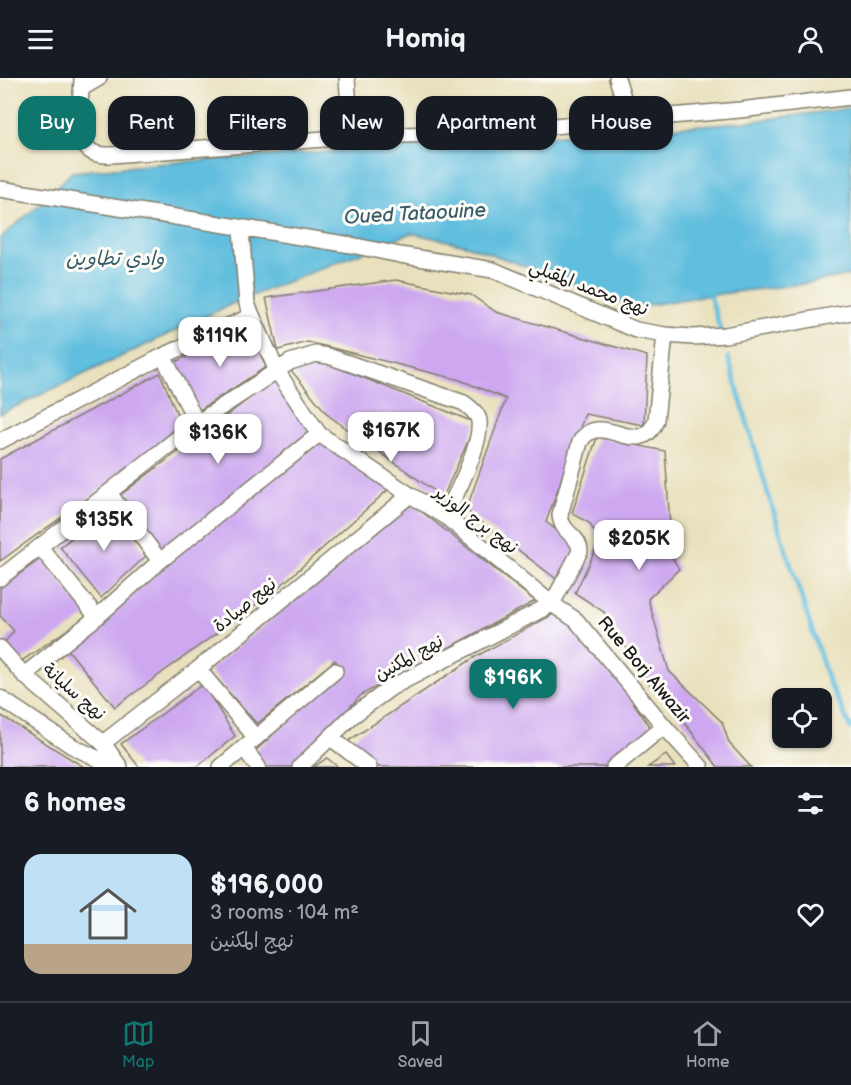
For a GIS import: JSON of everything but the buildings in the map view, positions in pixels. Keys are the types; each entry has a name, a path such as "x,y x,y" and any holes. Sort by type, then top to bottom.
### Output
{"street":[{"path":"99,78 82,83 78,126 80,137 86,148 95,153 111,155 320,139"},
{"path":"347,78 348,96"},
{"path":"617,78 623,96"},
{"path":"673,116 851,97"},
{"path":"404,135 484,132 569,125"},
{"name":"نهج محمد المقبلي","path":"0,189 493,270 636,330 665,335 693,337 726,335 851,312"},
{"path":"0,441 249,310 241,229"},
{"name":"نهج برج الوزير","path":"249,310 277,371 318,434 446,516 552,604"},
{"path":"552,604 580,551 575,538 562,526 560,515 580,442 584,434 590,430 638,437 646,436 652,431 656,420 665,335"},
{"path":"0,578 197,423 290,362 316,354 328,356 464,403 474,411 480,420 475,445 467,472 446,516"},
{"path":"163,356 197,423"},
{"path":"24,675 97,617 160,561 318,434"},
{"path":"109,493 160,561"},
{"name":"نهج صيادة","path":"103,743 198,669 410,495"},
{"path":"40,547 97,617"},
{"name":"Rue Borj Alwazir","path":"552,604 585,628 664,726 701,767"},
{"name":"نهج المكنين","path":"300,767 351,717 392,687 552,604"},
{"name":"نهج سليانة","path":"0,648 24,675 103,743 120,767"},
{"path":"198,669 250,743 258,767"},
{"path":"221,767 335,671"},
{"path":"0,698 72,746 114,767"},
{"path":"614,767 664,726"},
{"path":"331,738 369,767"}],"water":[{"name":"وادي تطاوين","path":"851,108 851,275 803,284 710,295 637,307 466,245 411,233 236,302 0,414 0,238 40,204 72,172 351,150 404,150 404,146 416,145 416,150 557,150 557,135 569,135 569,150 673,150 673,127 745,122"}],"waterway":[{"path":"708,289 721,332"},
{"path":"728,357 769,497 829,683 851,728"}],"water label":[{"name":"Oued Tataouine","path":"415,214"}]}
